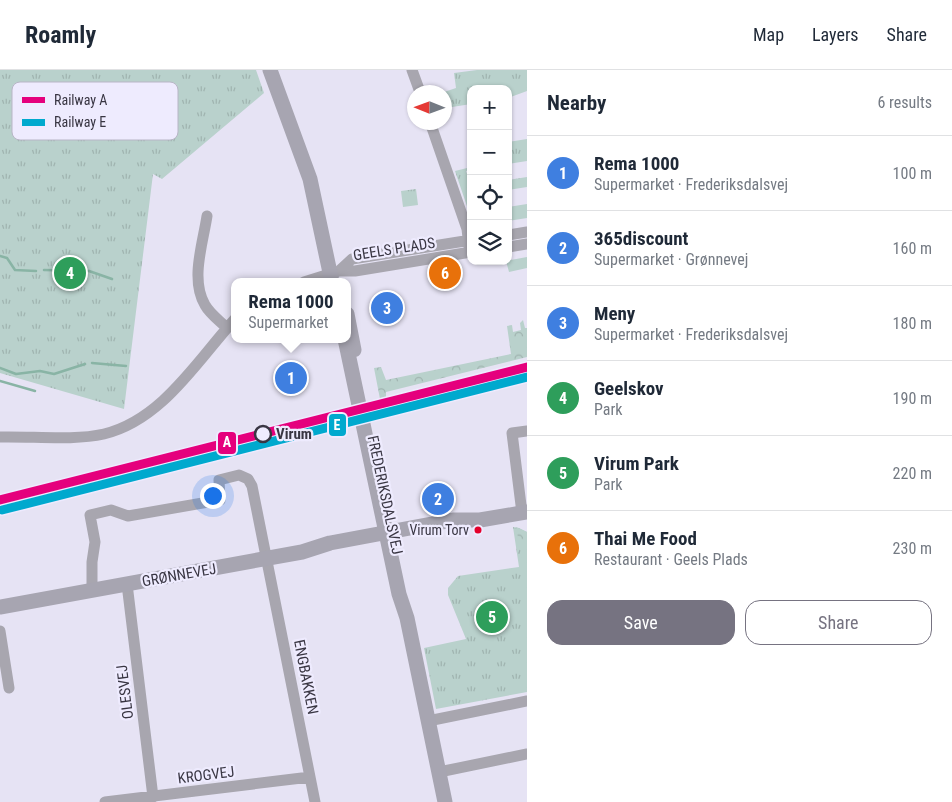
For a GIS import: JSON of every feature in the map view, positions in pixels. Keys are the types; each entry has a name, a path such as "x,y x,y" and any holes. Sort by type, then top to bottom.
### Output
{"street":[{"path":"270,70 310,179 335,277"},
{"path":"278,70 317,180 335,277"},
{"path":"412,70 417,85"},
{"path":"433,130 467,229"},
{"path":"207,216 198,278 200,295 206,307 226,328"},
{"path":"512,234 527,232"},
{"path":"512,246 527,244"},
{"name":"GEELS PLADS","path":"335,277 467,247"},
{"path":"0,437 84,436 104,434 125,426 143,416 168,396 231,323"},
{"name":"FREDERIKSDALSVEJ","path":"351,335 390,536"},
{"name":"FREDERIKSDALSVEJ","path":"346,343 390,536 405,592 407,618 445,802"},
{"path":"525,512 512,433 527,431"},
{"path":"92,591 92,562 95,542 90,515 111,510 128,516 220,500 219,480 238,475 248,478 252,486 267,559"},
{"name":"GRØNNEVEJ","path":"0,608 267,559 302,552 330,543 390,536 453,520 480,520 525,512"},
{"name":"ENGBAKKEN","path":"267,559 316,802"},
{"name":"OLESVEJ","path":"127,584 153,797"},
{"path":"0,631 9,688"},
{"path":"428,721 527,701"},
{"path":"439,772 527,754"},
{"name":"KROGVEJ","path":"105,802 310,777"}],"green space":[{"path":"0,70 256,70 264,93 162,179 153,174 124,409 0,373"},
{"path":"477,70 527,70 527,91 512,97 512,85 467,85 467,105 452,107 452,89 456,88 454,73"},
{"path":"527,139 527,161 512,163 512,141"},
{"path":"467,168 467,206 455,171"},
{"path":"527,177 527,187 512,189 512,179"},
{"path":"416,189 418,205 403,207 401,191"},
{"path":"527,204 527,218 512,220 512,206"},
{"path":"527,257 527,268 509,272 507,265 512,265 512,260"},
{"path":"523,320 525,328 527,328 527,357 386,392 386,398 380,399 374,368 381,367 386,380 511,354 507,326 512,325 513,332 521,330 520,323"},
{"path":"513,527 527,532 527,692 436,709 424,648 466,639 448,595 448,588 458,576 519,567"},
{"path":"516,527 527,532 527,558 522,558"}],"waterway":[{"path":"0,256 7,258 15,270 36,271"},
{"path":"44,270 89,271 112,279"},
{"path":"92,363 126,366"},
{"path":"0,368 16,374 40,371 54,374 85,364"},
{"path":"0,381 35,391"}],"rail line":[{"name":"A","path":"0,500 527,367"},
{"name":"E","path":"2,510 527,377"}],"place":[{"name":"Geelskov","path":"70,273"},
{"name":"Thai Me Food","path":"445,273"},
{"name":"Meny","path":"387,308"},
{"name":"Rema 1000","path":"291,378"},
{"name":"Virum","path":"263,434"},
{"name":"365discount","path":"438,499"},
{"name":"Virum Torv","path":"478,530"},
{"name":"Virum Park","path":"492,617"}]}
